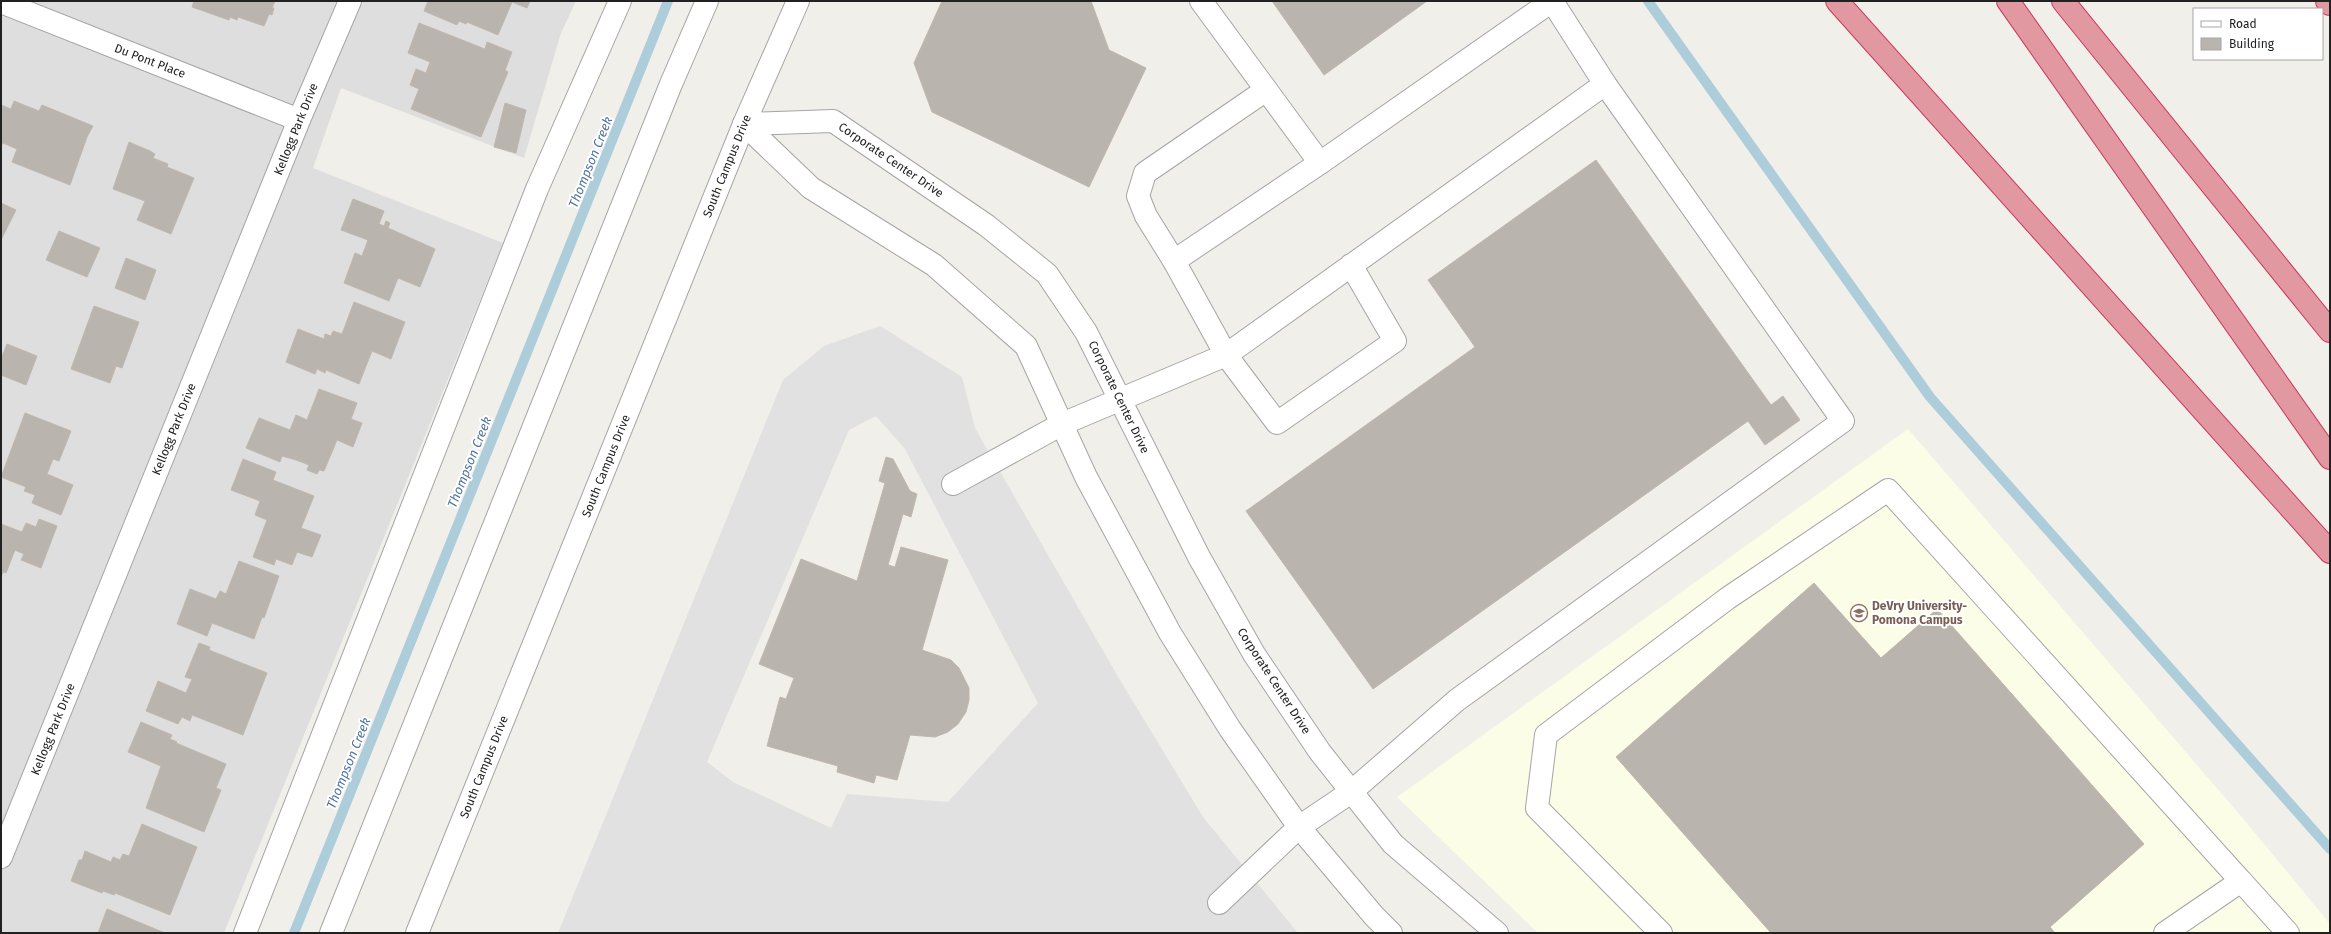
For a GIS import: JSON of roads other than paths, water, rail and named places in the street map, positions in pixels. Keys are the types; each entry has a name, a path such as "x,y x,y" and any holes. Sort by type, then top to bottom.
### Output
{"highway":[{"path":"1837,1 2330,552"},
{"path":"2008,1 2330,458"},
{"path":"2063,1 2330,331"},
{"path":"2327,1 2330,4"}],"street":[{"name":"Kellogg Park Drive","path":"1,857 299,120 350,1"},
{"path":"245,933 537,189 620,1"},
{"path":"331,933 668,92 707,1"},
{"name":"South Campus Drive","path":"417,933 744,124 798,1"},
{"path":"1201,1 1320,164"},
{"path":"1174,261 1320,164 1552,1 1605,84 1843,421 1457,700 1351,792 1299,827 1219,903"},
{"name":"Du Pont Place","path":"1,2 299,120"},
{"path":"953,484 1062,424 1226,355 1605,84"},
{"path":"1266,90 1145,173 1138,196 1146,216 1174,261 1226,355 1277,423 1395,341 1351,265"},
{"name":"Corporate Center Drive","path":"744,124 833,121 986,225 1047,274 1086,332 1122,399 1199,557 1254,654 1320,752 1393,844 1497,933"},
{"path":"744,124 811,188 934,265 1026,346 1086,477 1170,633 1230,729 1299,827 1374,916 1391,933"},
{"path":"1661,933 1537,808 1546,735 1728,598 1888,490 2288,933"},
{"path":"2165,933 2241,881"}],"waterway":[{"name":"Thompson Creek","path":"294,933 668,1"},
{"path":"1648,1 1930,397 2330,849"}],"place":[{"name":"DeVry University- Pomona Campus","path":"1859,613"}]}
